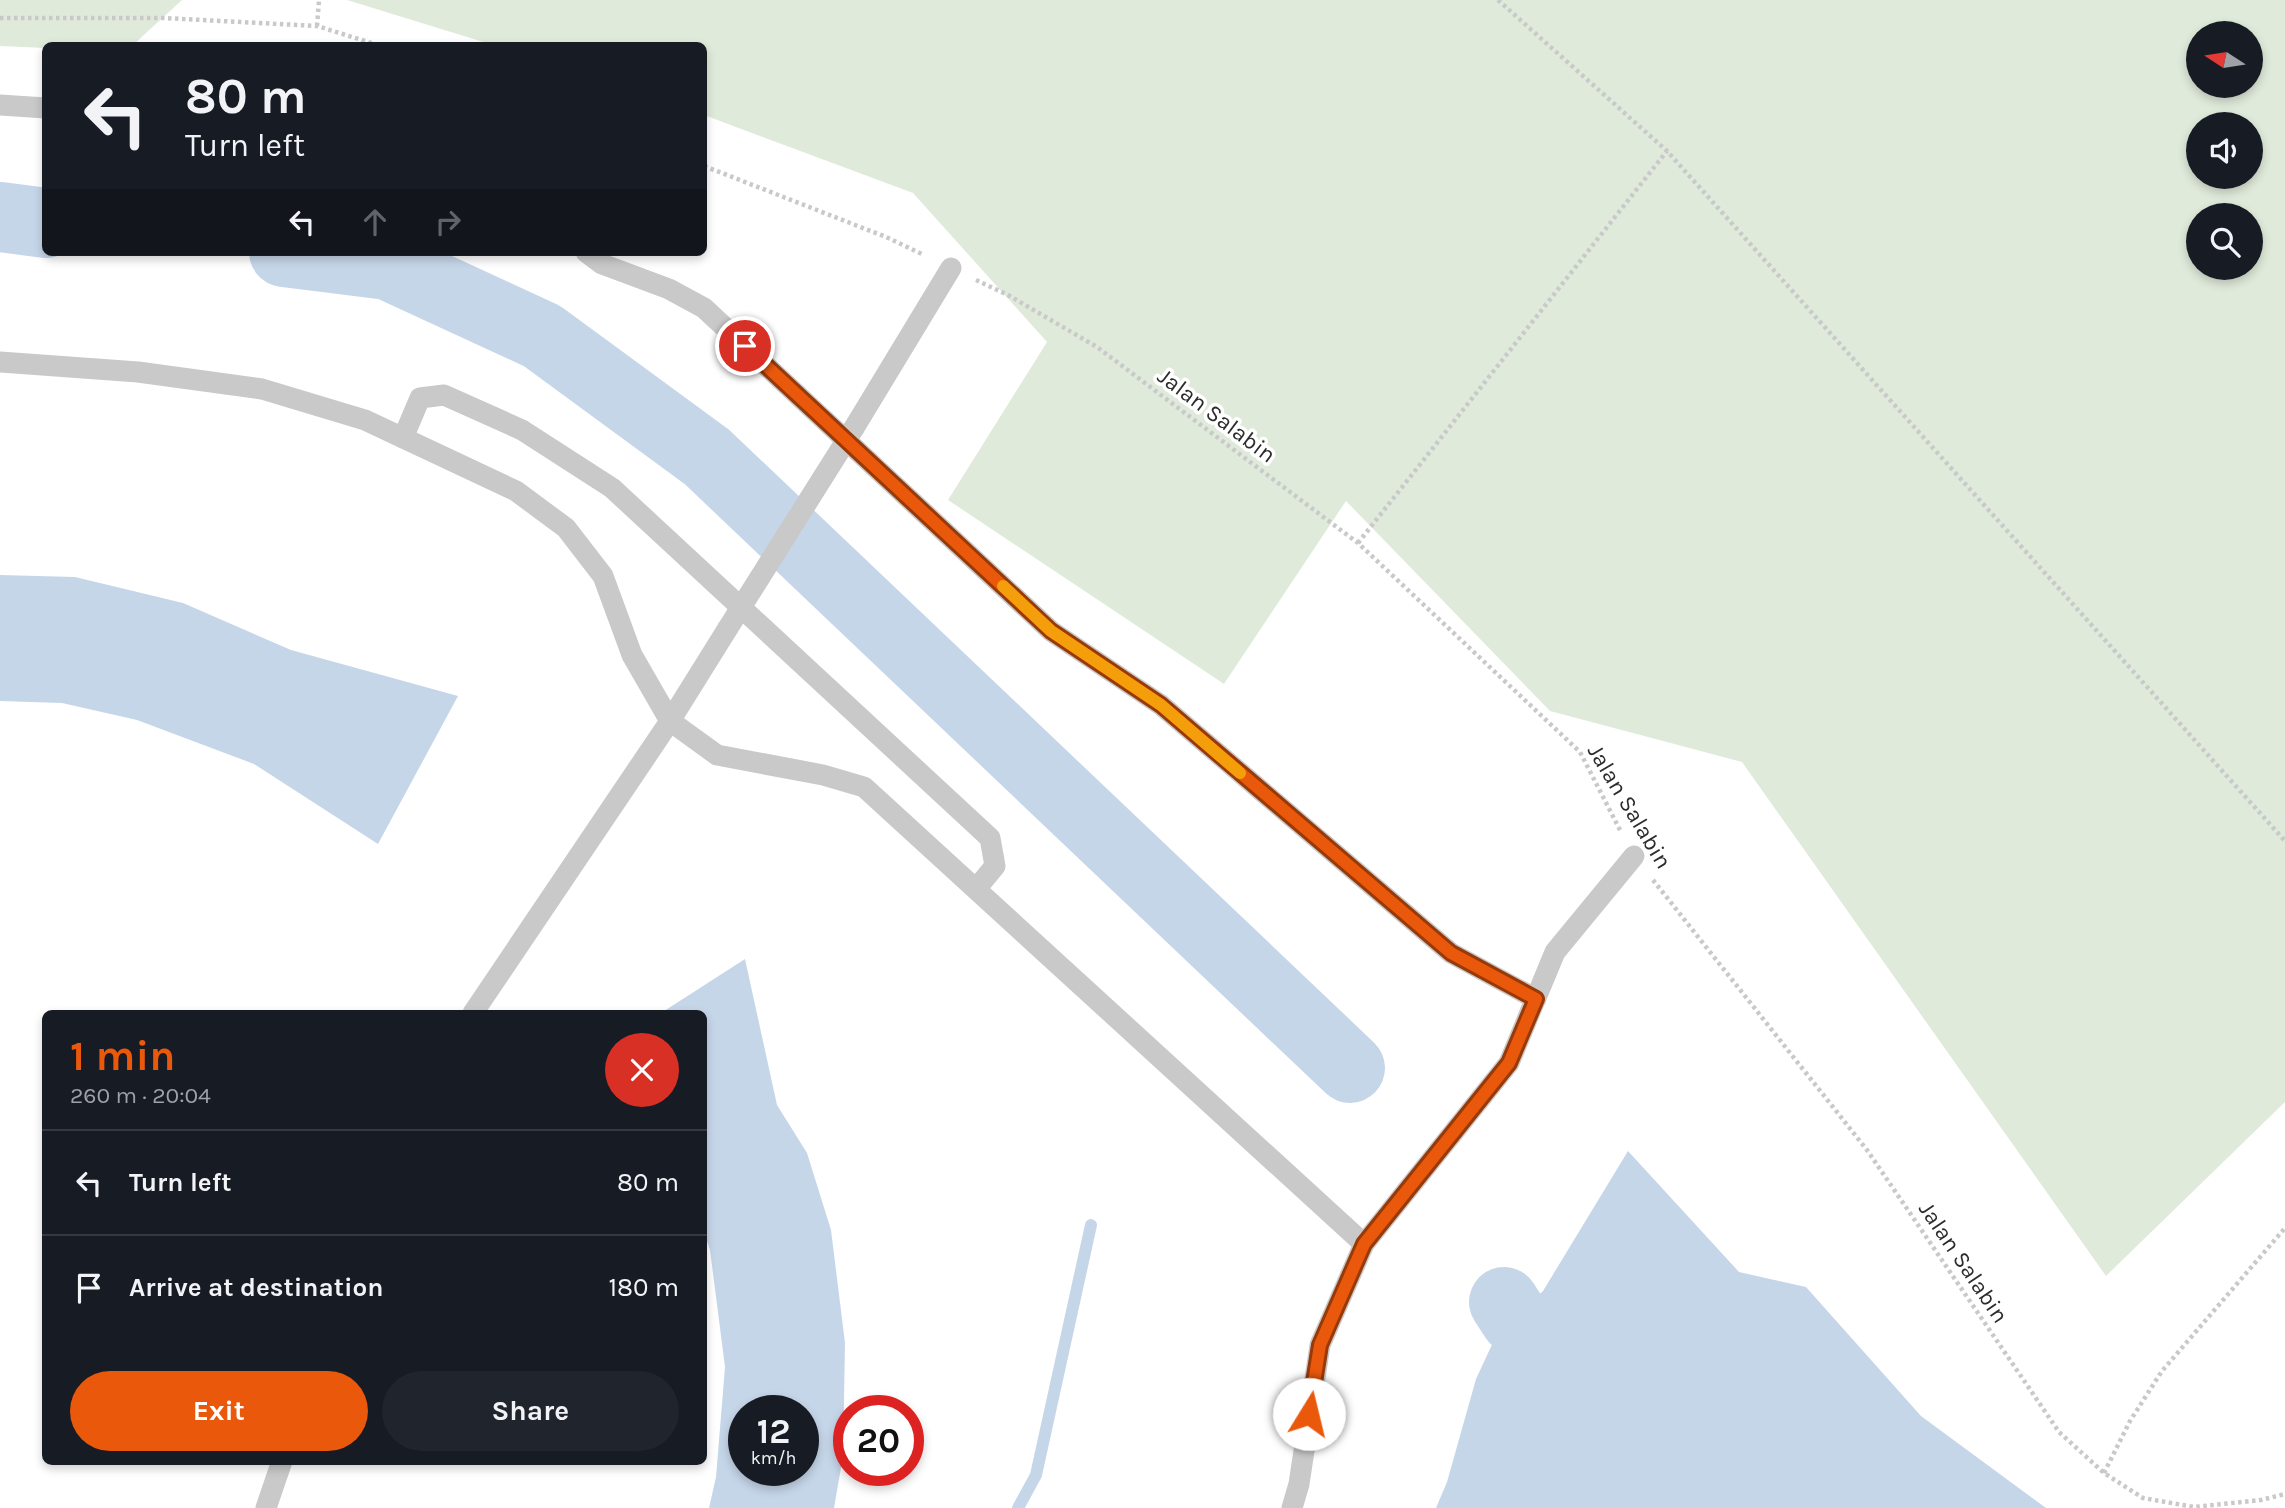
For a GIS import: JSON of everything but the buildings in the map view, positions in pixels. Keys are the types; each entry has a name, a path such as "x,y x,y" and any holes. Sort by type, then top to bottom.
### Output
{"lane":[{"path":"0,105 42,108"},
{"path":"591,256 601,264 669,289 704,308 1051,631 1161,705 1451,953 1536,999"},
{"path":"475,1010 670,721 951,268"},
{"path":"0,362 138,372 262,389 365,420 516,491 566,528 603,576 632,654 670,721 717,755 823,775 864,787 1364,1244"},
{"path":"403,438 420,398 444,395 522,430 612,488 990,838 995,866 976,889"},
{"path":"1292,1508 1299,1484 1320,1345 1364,1244 1509,1063 1555,952 1634,856"},
{"path":"266,1508 281,1465"}],"path":[{"path":"317,26 319,0"},
{"path":"1498,0 1667,151 2285,841"},
{"path":"0,18 164,18 317,26 368,42"},
{"path":"1358,543 1667,151"},
{"name":"Jalan Salabin","path":"707,167 886,237 1008,295 1097,346 1358,543 1580,752 1634,856 1867,1150 2059,1432 2104,1473 2143,1498 2194,1507 2261,1500 2285,1494"},
{"path":"2104,1473 2130,1421 2162,1371 2285,1228"}],"green space":[{"path":"0,0 182,0 136,42 42,42 42,48 0,46"},
{"path":"347,0 2285,0 2285,1102 2106,1276 1742,762 1550,711 1346,501 1224,684 948,500 1047,342 913,193 707,116 707,42 483,42"}],"water":[{"path":"0,575 75,577 183,603 291,650 458,696 378,844 254,764 137,720 62,703 0,701"},
{"path":"745,959 777,1105 807,1153 831,1230 845,1343 844,1395 833,1395 833,1486 838,1486 834,1508 709,1508 716,1477 725,1367 707,1241 707,1010 666,1010"},
{"path":"1628,1151 1739,1272 1806,1287 1921,1416 2046,1508 1436,1508 1447,1482 1476,1379 1496,1336 1543,1291"}],"waterway":[{"path":"0,217 42,222"},
{"path":"316,256 388,265 542,336 707,457 1350,1068"},
{"path":"1018,1508 1036,1475 1091,1225"},
{"path":"1504,1302 1515,1319"}],"slow traffic":[{"path":"1003,586 1051,631 1161,705 1240,773"}],"route":[{"path":"745,346 1051,631 1161,705 1451,953 1536,999 1509,1063 1364,1244 1320,1345 1309,1414"}]}
